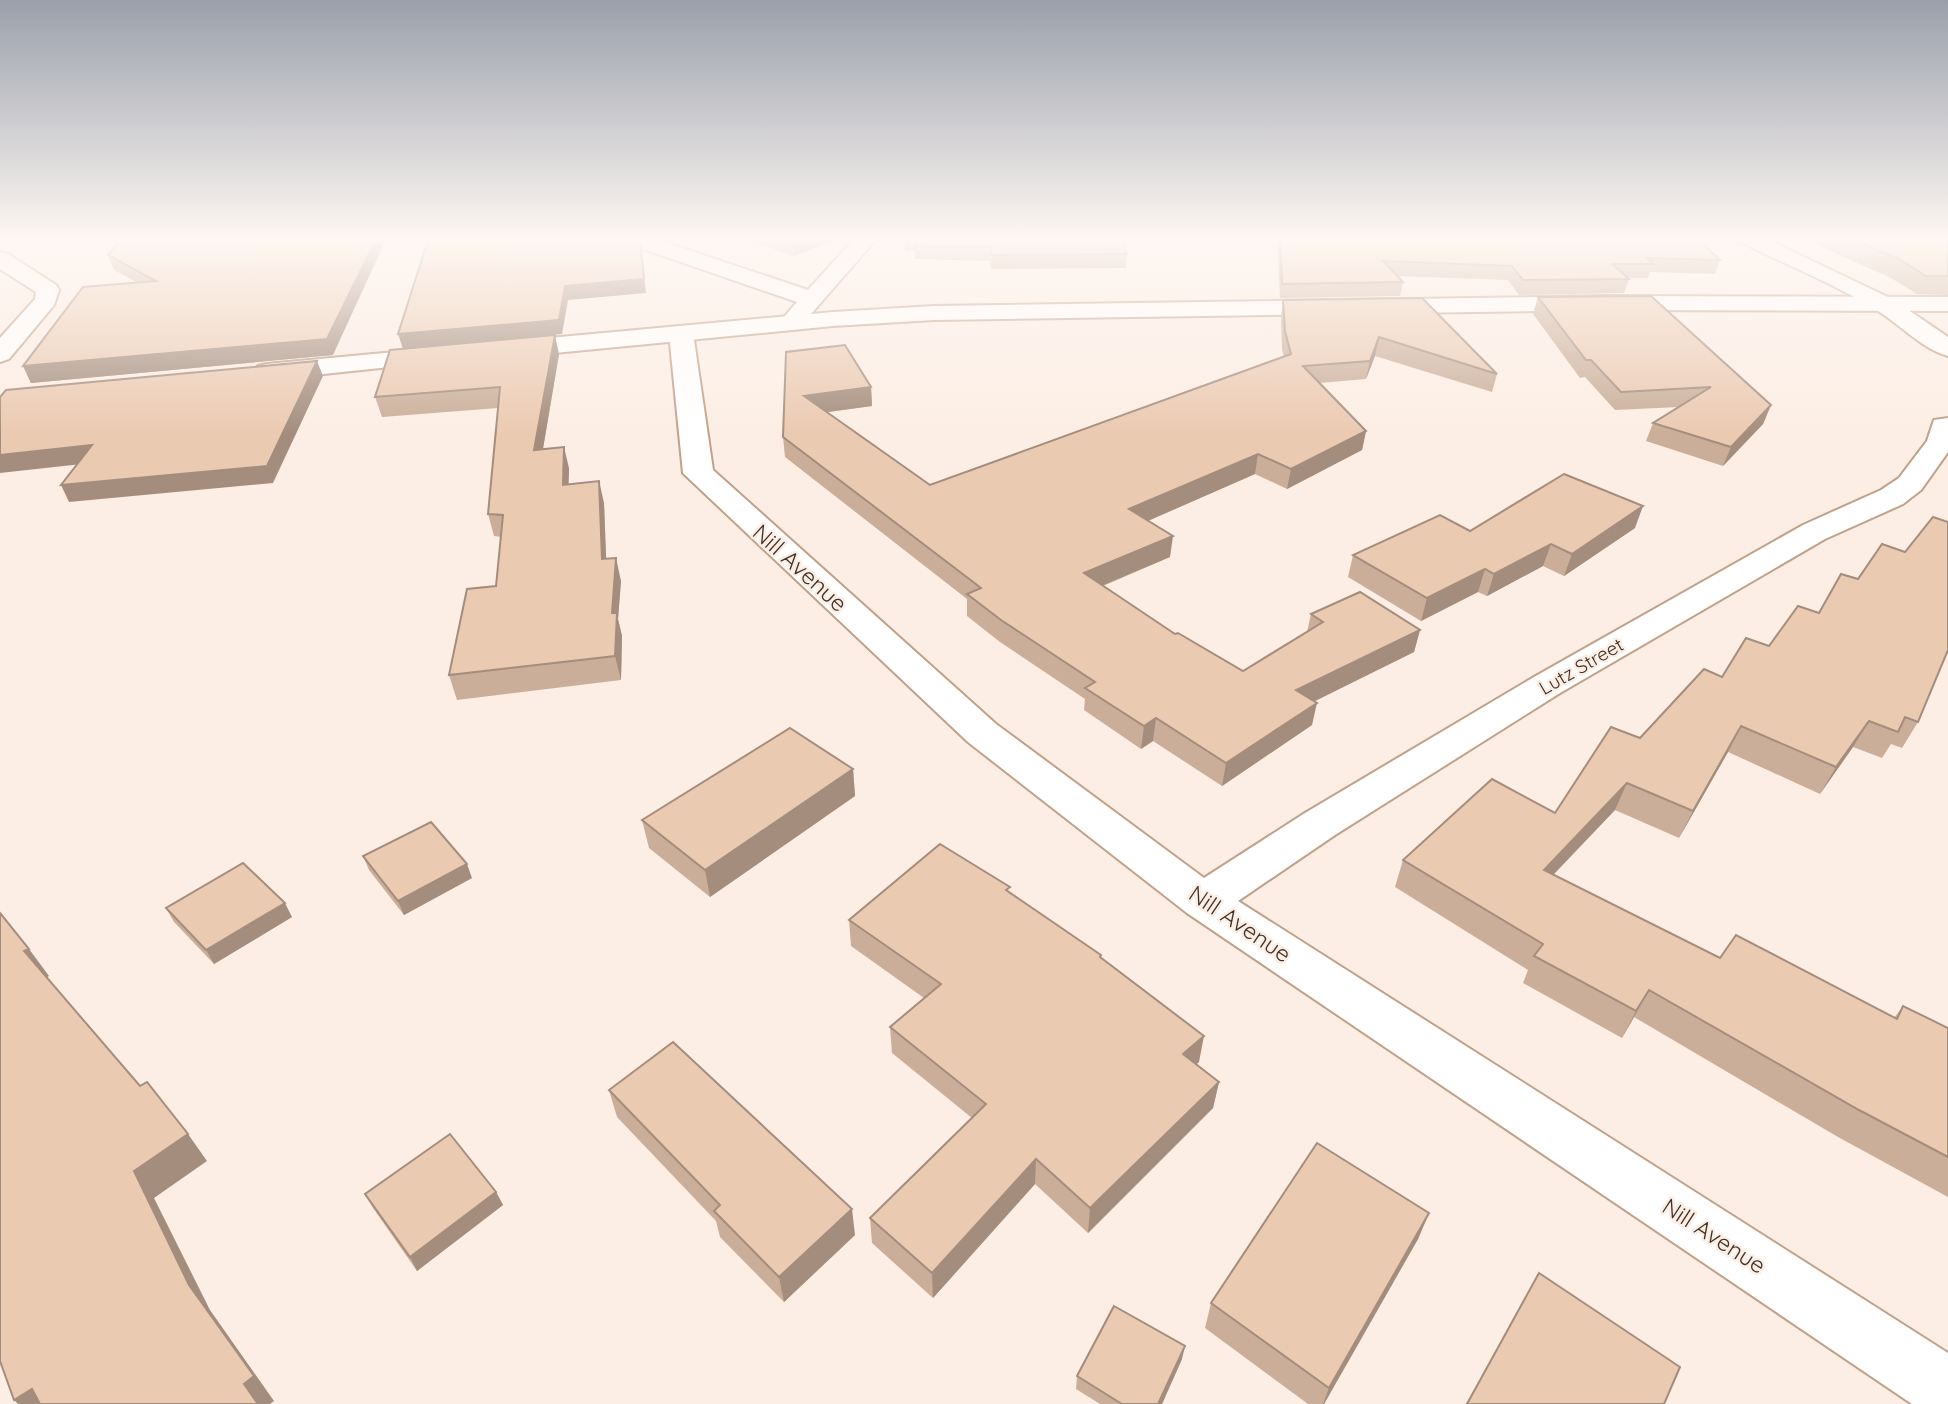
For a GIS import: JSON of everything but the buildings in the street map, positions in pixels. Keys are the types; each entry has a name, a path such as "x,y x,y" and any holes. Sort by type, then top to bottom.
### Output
{"street":[{"path":"0,354 44,303"},
{"path":"790,323 809,303"},
{"path":"247,373 790,323 934,313 1602,303 1948,304"},
{"path":"1881,303 1948,348"},
{"name":"Nill Avenue","path":"681,333 698,473 982,733 1203,901 1948,1390"},
{"name":"Lutz Street","path":"1203,901 1320,824 1547,685 1814,532 1892,497 1910,484 1926,463 1941,442 1946,426"}]}
